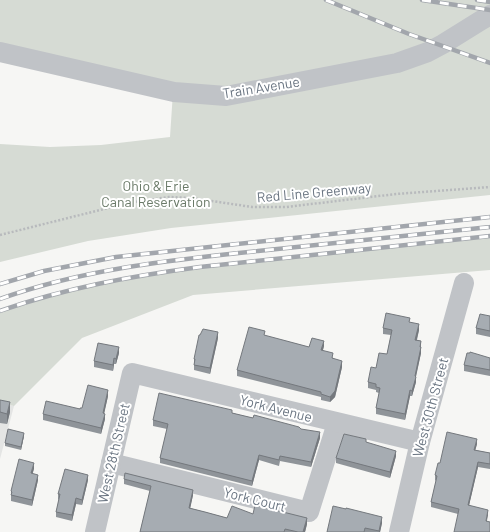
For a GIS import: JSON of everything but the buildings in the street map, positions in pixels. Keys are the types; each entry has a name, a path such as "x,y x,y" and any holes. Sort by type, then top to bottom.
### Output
{"street":[{"name":"Train Avenue","path":"0,52 174,92 226,96 397,63 428,52 490,16"},
{"name":"West 30th Street","path":"399,532 420,442 464,283"},
{"name":"York Avenue","path":"132,373 420,442"},
{"name":"West 28th Street","path":"95,532 132,373"},
{"name":"York Court","path":"111,463 308,512 337,423"}],"path":[{"name":"Red Line Greenway","path":"0,235 128,203 169,197 192,198 252,208 286,207 396,194 490,187"}],"shaded area":[{"path":"0,403 14,406 0,459"}],"green space":[{"name":"Ohio & Erie Canal Reservation","path":"0,0 490,0 490,195 171,228 88,241 0,262 0,144 50,147 101,145 170,137 173,92 0,52"},
{"path":"490,236 490,270 193,295 82,338 14,406 0,403 0,311 74,289 124,279 200,267"}],"railway":[{"path":"326,0 409,34 490,63"},
{"path":"422,0 490,10"},
{"path":"477,0 490,2"},
{"path":"0,284 44,271 116,257 490,217"},
{"path":"0,299 63,280 160,262 490,227"},
{"path":"0,311 74,289 124,279 200,267 490,236"}]}
